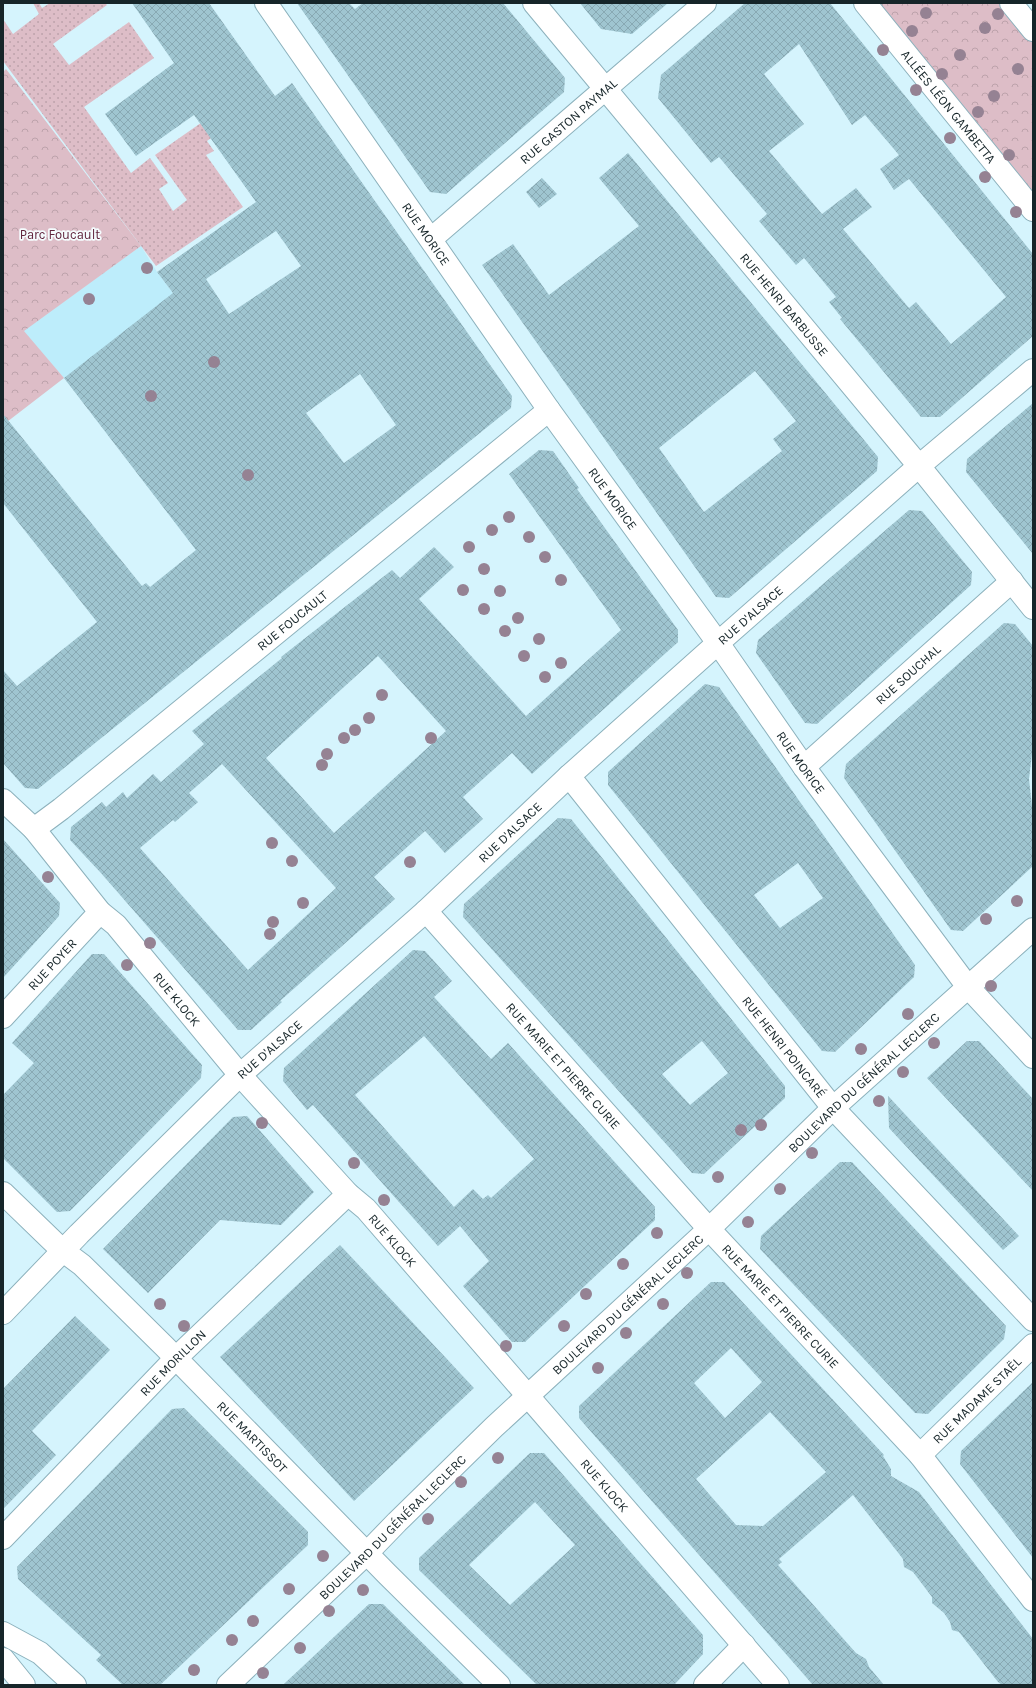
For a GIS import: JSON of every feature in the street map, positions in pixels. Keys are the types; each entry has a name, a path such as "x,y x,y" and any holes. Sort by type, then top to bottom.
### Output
{"street":[{"name":"RUE MORICE","path":"266,3 549,410 718,643 804,767 968,987 1033,1057"},
{"name":"RUE HENRI BARBUSSE","path":"534,3 919,466 1033,608"},
{"name":"RUE GASTON PAYMAL","path":"431,239 705,3"},
{"name":"ALLÉES LÉON GAMBETTA","path":"865,3 1033,210"},
{"path":"1011,3 1033,30"},
{"name":"RUE D'ALSACE","path":"3,1313 62,1250 240,1075 426,911 569,776 718,643 919,466 1033,370"},
{"name":"RUE FOUCAULT","path":"34,829 67,804 549,410"},
{"name":"RUE SOUCHAL","path":"804,767 1012,581"},
{"name":"RUE HENRI POINCARÉ","path":"569,776 834,1108 1033,1320"},
{"name":"RUE KLOCK","path":"3,800 34,829 100,912 116,925 240,1075 348,1194 366,1209 778,1685"},
{"name":"RUE MARIE ET PIERRE CURIE","path":"426,911 709,1229 920,1456 1033,1600"},
{"name":"RUE POYER","path":"3,1016 100,912"},
{"name":"BOULEVARD DU GÉNÉRAL LECLERC","path":"228,1685 367,1553 396,1522 528,1396 709,1229 834,1108 1033,929"},
{"name":"RUE MARTISSOT","path":"3,1193 62,1250 82,1265 176,1358 497,1684"},
{"name":"RUE MORILLON","path":"3,1538 176,1358 348,1194"},
{"name":"RUE MADAME STAËL","path":"920,1456 1033,1345"},
{"path":"3,1633 40,1653 75,1685"},
{"path":"705,1685 744,1645"},
{"path":"3,1659 24,1685"}],"shaded area":[{"path":"141,246 157,272 206,337 248,619 93,414 23,331"}],"green space":[{"path":"33,3 39,3 42,8 50,3 105,3 107,5 53,44 69,65 129,22 154,58 84,107 131,173 150,158 168,183 159,189 173,211 187,200 155,155 208,118 218,133 207,141 214,151 206,155 243,207 156,266 3,61 3,19 13,34 39,14"},
{"path":"865,3 1011,3 1033,30 1033,210"},
{"name":"Parc Foucault","path":"6,69 141,246 24,331 64,378 3,425 3,72"}],"building":[{"path":"132,3 209,3 275,96 292,83 512,396 511,408 38,789 25,788 3,763 3,670 17,686 97,622 3,503 3,414 142,586 146,583 150,587 196,550 64,378 173,293 157,272 256,202 194,115 136,156 105,114 174,63","holes":["276,231 301,266 229,314 206,279","360,374 396,425 344,463 306,413"]},
{"path":"297,3 349,3 355,9 363,3 503,3 565,78 564,92 446,194 430,192"},
{"path":"580,3 668,3 632,34 601,29"},
{"path":"745,3 830,3 1033,254 1033,336 940,417 921,417 840,319 842,318 829,302 836,297 804,258 796,265 759,221 767,214 719,157 711,163 658,98 661,75","holes":["799,44 852,125 865,115 899,155 880,169 894,190 909,179 1006,297 951,344 916,302 909,308 843,229 872,207 856,188 822,214 769,151 804,124 764,74"]},
{"path":"628,153 878,457 877,471 729,598 716,597 482,265 513,244 549,295 639,226 599,178","holes":["755,371 796,421 773,439 782,451 704,512 659,448"]},
{"path":"542,178 557,194 539,208 526,192"},
{"path":"1033,403 1033,554 966,472 967,459"},
{"path":"539,450 553,451 579,488 577,489 678,630 678,642 532,774 512,753 463,797 483,819 445,853 425,831 374,877 395,899 280,1001 282,1002 251,1030 238,1030 100,872 70,840 71,827 102,802 106,807 123,792 127,798 153,774 161,782 204,744 192,731 282,658 281,657 392,570 400,578 434,547 454,567 419,599 526,716 621,630 509,474","holes":["378,656 446,731 334,833 266,758","222,764 336,888 248,970 140,848 173,820 175,822 198,802 189,793"]},
{"path":"909,510 922,511 972,572 971,585 817,724 805,723 756,653 758,640"},
{"path":"1004,623 1015,624 1033,646 1033,746 1029,779 1033,815 1033,866 963,931 951,930 844,778 846,764"},
{"path":"705,684 719,687 915,965 914,977 835,1052 822,1051 608,785 608,772","holes":["798,863 823,898 780,928 754,895"]},
{"path":"558,818 571,819 785,1086 785,1098 704,1174 692,1173 463,917 464,904","holes":["702,1041 728,1073 690,1105 662,1074"]},
{"path":"3,839 60,903 59,916 3,978"},
{"path":"413,950 425,951 452,981 434,997 491,1059 508,1043 655,1207 655,1220 525,1342 512,1342 463,1286 489,1261 460,1226 438,1246 313,1105 307,1110 283,1081 284,1068","holes":["424,1036 534,1159 491,1198 488,1195 483,1199 473,1189 454,1207 355,1095"]},
{"path":"92,954 104,954 202,1065 201,1078 70,1211 57,1212 3,1158 3,1095 34,1063 12,1043"},
{"path":"967,1041 979,1041 1033,1099 1033,1191 927,1078"},
{"path":"888,1096 1019,1236 1003,1250 889,1128"},
{"path":"247,1116 314,1192 281,1225 220,1220 148,1293 103,1249 233,1117"},
{"path":"840,1162 852,1162 1006,1326 1004,1339 928,1414 915,1413 760,1249 761,1236"},
{"path":"340,1245 474,1388 354,1501 220,1357"},
{"path":"711,1282 724,1282 884,1455 883,1456 891,1469 891,1476 919,1492 1033,1639 1033,1685 1002,1685 998,1682 959,1632 952,1630 950,1622 944,1613 932,1603 932,1597 913,1572 904,1567 903,1559 853,1495 779,1559 782,1562 778,1565 856,1653 866,1659 869,1667 884,1685 813,1685 579,1418 579,1406","holes":["731,1348 762,1382 725,1418 694,1383","770,1412 826,1472 763,1526 736,1525 696,1479"]},
{"path":"75,1316 110,1350 32,1431 56,1455 3,1509 3,1389"},
{"path":"1033,1382 1033,1558 960,1464 961,1451"},
{"path":"184,1408 308,1532 308,1545 160,1685 123,1685 96,1660 101,1655 18,1579 17,1567 172,1409"},
{"path":"530,1453 544,1453 703,1635 703,1654 674,1685 537,1685 419,1570 419,1558","holes":["535,1502 575,1545 510,1605 469,1565"]},
{"path":"369,1604 383,1604 465,1685 283,1685"}]}
